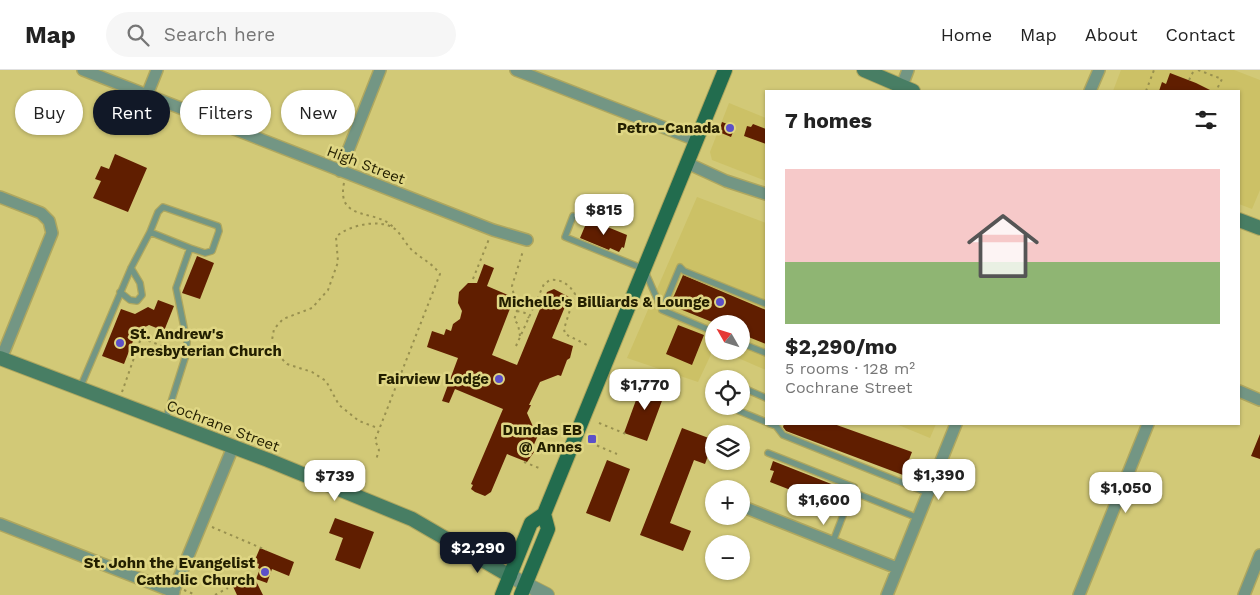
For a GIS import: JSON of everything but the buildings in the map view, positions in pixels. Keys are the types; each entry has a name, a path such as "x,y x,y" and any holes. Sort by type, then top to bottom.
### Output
{"main road":[{"path":"502,595 531,523 544,514 725,70"},
{"path":"864,70 905,90"},
{"path":"1240,220 1260,228"},
{"name":"Cochrane Street","path":"0,358 233,447 412,519 510,576"},
{"path":"524,590 548,529 544,514"}],"street":[{"name":"High Street","path":"83,70 133,90"},
{"path":"148,90 157,70"},
{"path":"340,171 380,70"},
{"path":"516,70 696,140"},
{"path":"905,90 908,70"},
{"path":"1090,90 1099,70"},
{"name":"High Street","path":"170,104 493,230 527,240"},
{"path":"687,163 726,181 765,194"},
{"path":"0,197 42,213 49,221 52,233 0,358"},
{"path":"1240,391 1260,400"},
{"path":"887,595 954,425"},
{"path":"1079,595 1148,425"},
{"path":"0,524 176,592 233,447"},
{"path":"750,510 832,544 897,568"},
{"path":"1244,595 1260,555"},
{"path":"510,576 524,590 547,595"}],"lane":[{"path":"80,389 120,292 158,212 163,207 218,226 219,231 212,251 205,253 150,232"},
{"path":"573,216 565,237 644,269 662,310 705,328"},
{"path":"165,421 186,355 187,342 176,288 190,248"},
{"path":"662,310 680,267 684,271 765,304"},
{"path":"120,292 130,300 137,301 142,295 140,283 131,268"},
{"path":"750,347 765,353"},
{"path":"750,391 765,398"},
{"path":"749,415 765,422"},
{"path":"774,425 783,435 928,493"},
{"path":"768,454 854,487 832,544"},
{"path":"853,492 918,518"}],"path":[{"path":"1146,90 1154,70"},
{"path":"1190,80 1194,70"},
{"path":"1198,70 1222,79 1216,90"},
{"path":"344,183 344,197 348,206 356,213 388,220 413,251 429,262 440,274 375,440 379,450 376,460"},
{"path":"376,225 379,217"},
{"path":"375,427 359,421 339,405 326,381 312,372 287,364 277,354 272,340 274,328 282,319 312,308 328,290 338,262 336,237 350,228 376,225 396,230"},
{"path":"473,279 493,230"},
{"path":"520,338 518,324 514,320 517,311 512,286 527,240"},
{"path":"516,346 544,284 556,279 570,285 575,294 564,328 565,334 589,346"},
{"path":"517,311 525,313 529,318"},
{"path":"118,404 141,338 186,355"},
{"path":"599,423 626,434"},
{"path":"591,443 617,454"},
{"path":"524,462 539,468"},
{"path":"203,523 266,550"},
{"path":"215,595 228,588"},
{"path":"176,592 196,595"}],"shaded area":[{"path":"1121,70 1234,70 1260,80 1260,190 1252,209 1240,204 1240,90 1113,90"},
{"path":"729,103 765,118 765,181 712,160 710,152"},
{"path":"697,197 765,223 765,370 743,360 750,360 750,315 705,315 705,360 708,360 698,382 627,358"},
{"path":"898,425 936,425 930,438"}],"place":[{"name":"Petro-Canada","path":"730,128"},
{"name":"Michelle's Billiards & Lounge","path":"720,302"},
{"name":"St. Andrew's Presbyterian Church","path":"120,343"},
{"name":"Fairview Lodge","path":"499,379"},
{"name":"Dundas EB @ Annes","path":"592,439"},
{"name":"St. John the Evangelist Catholic Church","path":"265,572"}]}
